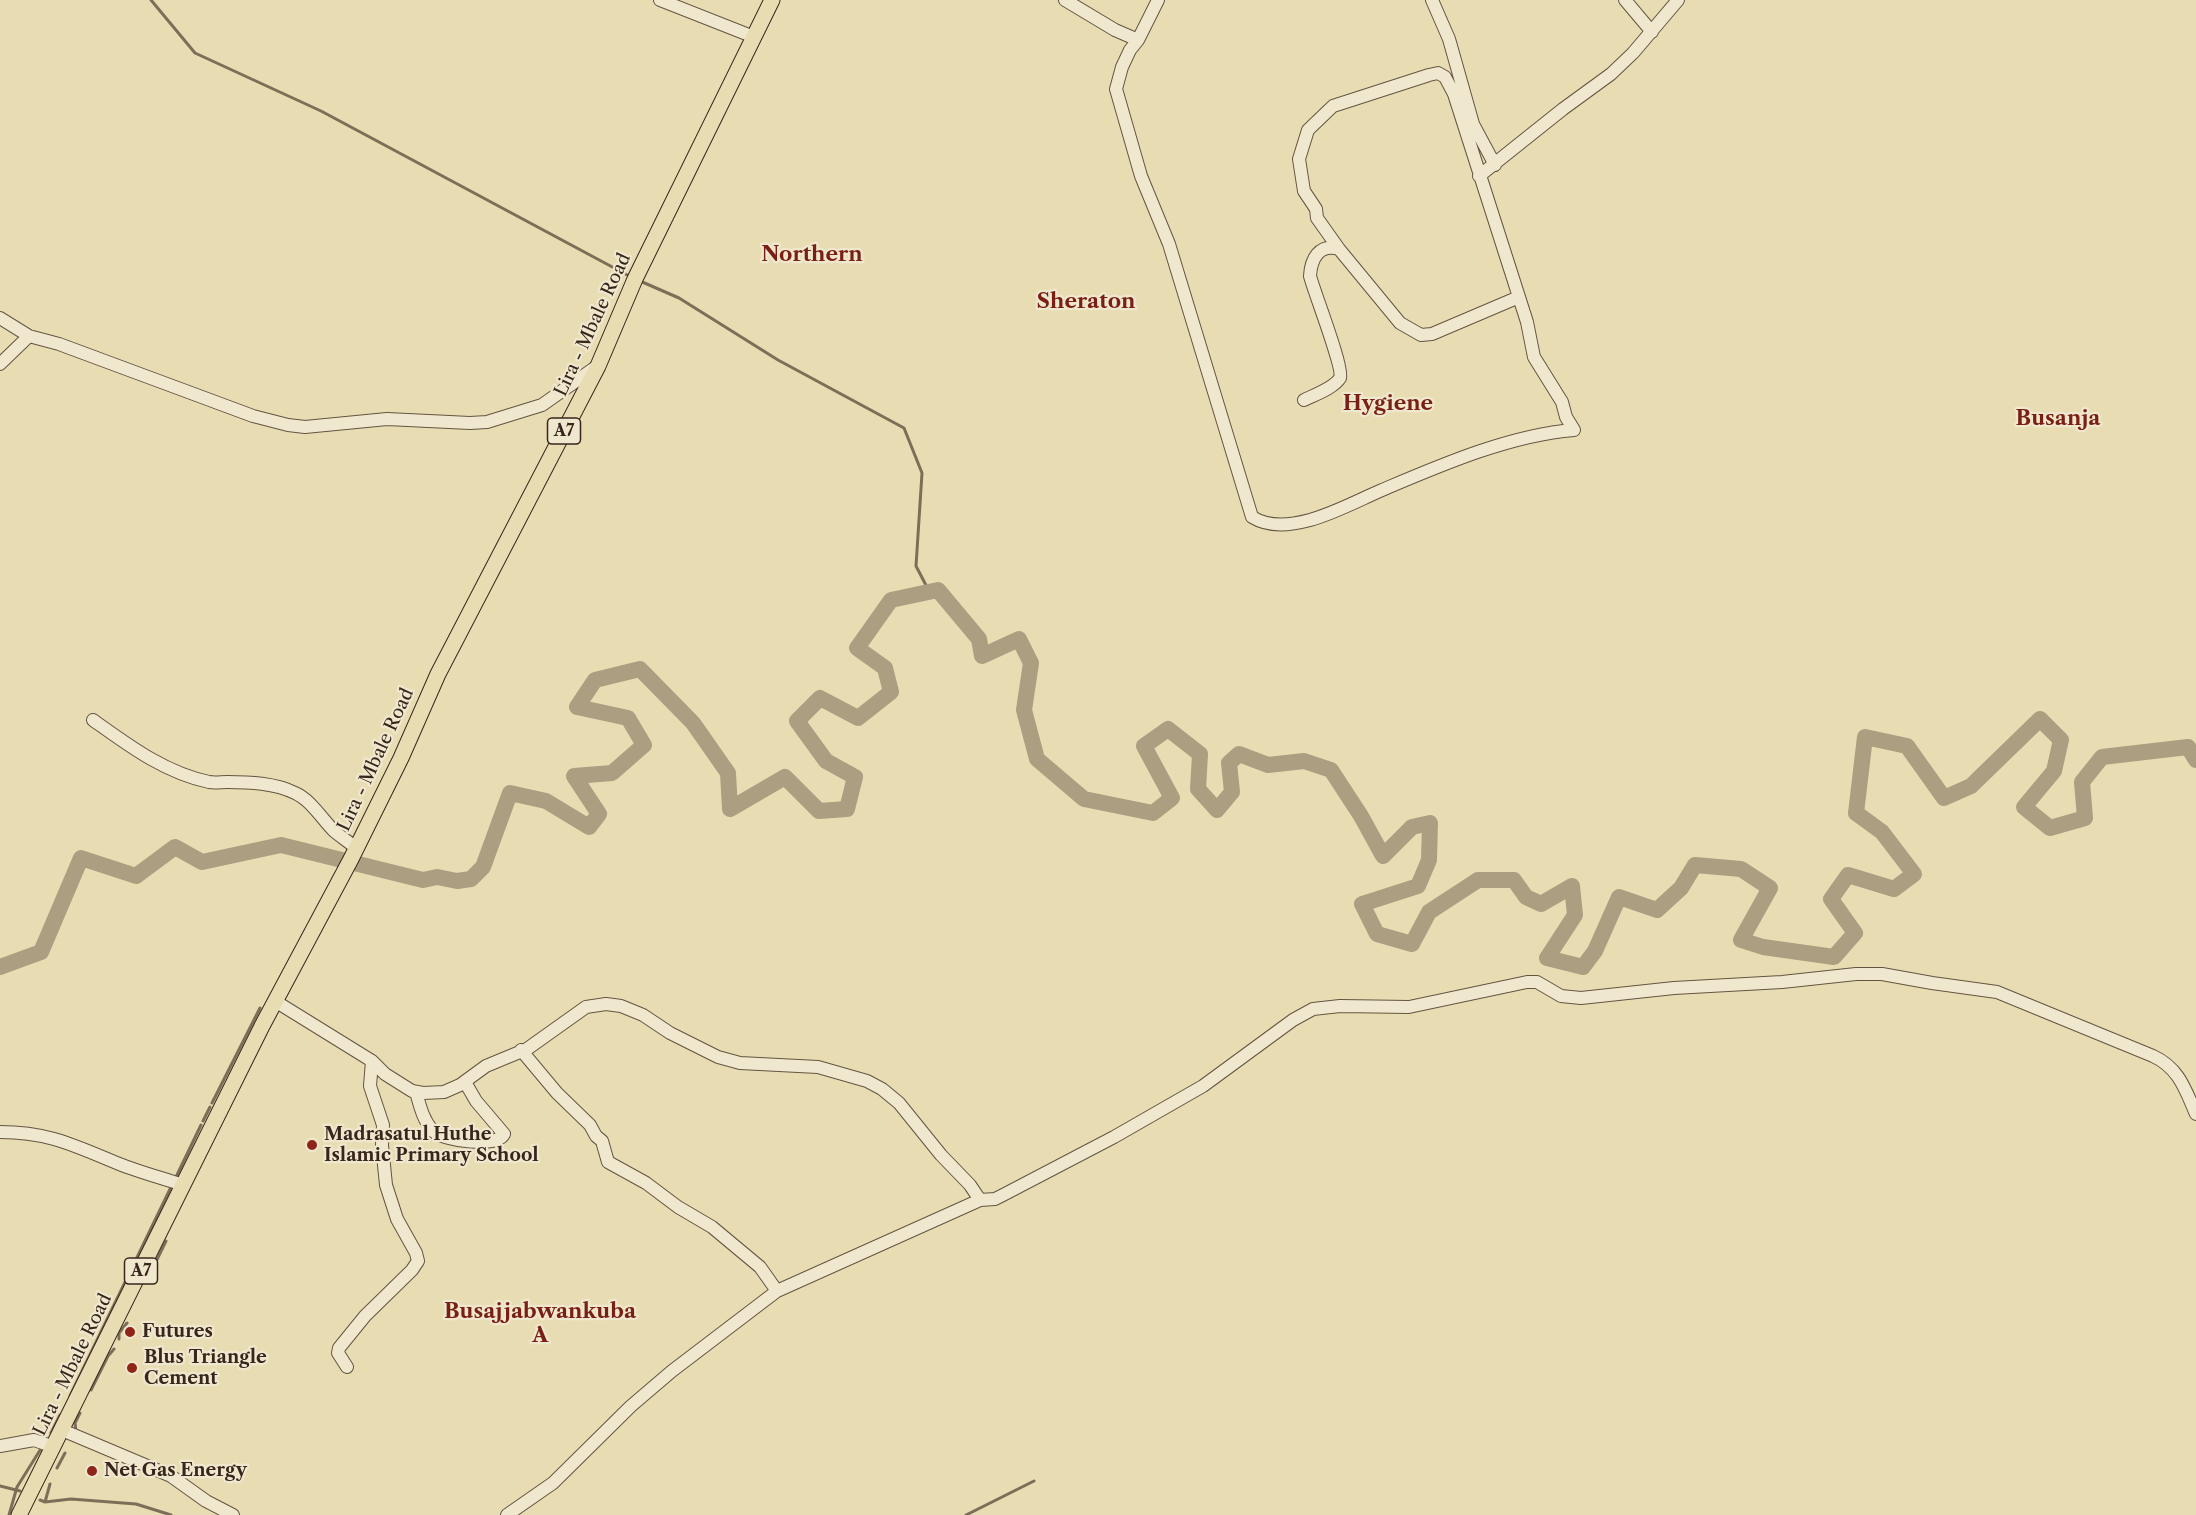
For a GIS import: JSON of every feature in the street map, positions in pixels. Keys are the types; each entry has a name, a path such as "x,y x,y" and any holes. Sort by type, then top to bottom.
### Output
{"main road":[{"name":"Lira - Mbale Road","path":"19,1515 275,1001 401,758 438,674 598,366 635,279 772,0"}],"street":[{"path":"660,0 754,37"},
{"path":"1065,0 1115,30 1138,40"},
{"path":"1158,0 1138,40 1130,50 1116,89 1141,176 1169,244 1252,517 1260,522 1273,525 1311,520 1404,481 1485,451 1551,432 1574,430 1566,417 1562,402 1534,357 1527,322 1519,297 1479,176 1454,94 1442,75 1429,75 1333,106 1308,130 1299,159 1304,190 1316,209 1317,218 1339,249 1400,323 1421,335 1432,334 1519,297"},
{"path":"1432,0 1449,39 1473,124 1496,165"},
{"path":"1624,0 1652,32"},
{"path":"1479,176 1611,74 1652,32 1678,0"},
{"path":"1304,400 1335,383 1341,373 1310,276 1310,265 1319,251 1324,248 1339,249"},
{"path":"0,318 28,336 59,344 253,416 305,427 387,419 488,422 542,405 598,366"},
{"path":"0,364 28,336"},
{"path":"93,720 128,745 170,769 189,776 212,782 277,787 297,793 313,806 353,853"},
{"path":"507,1515 553,1483 631,1406 672,1371 777,1291 980,1200 995,1199 1114,1137 1203,1086 1293,1020 1313,1009 1340,1006 1409,1007 1527,982 1537,982 1569,998 1870,973 1942,985 1989,989 2164,1061 2172,1067 2181,1081 2196,1114"},
{"path":"275,1001 372,1060 385,1074 400,1084 416,1092 433,1094 444,1092 465,1082 486,1066 528,1049 586,1007 613,1004 639,1013 670,1033 718,1057 740,1063 818,1067 867,1082 890,1095 970,1185 980,1200"},
{"path":"522,1050 557,1093 590,1125 602,1141 608,1162 646,1184 736,1245 760,1267 777,1291"},
{"path":"347,1367 339,1353 339,1348 365,1316 412,1270 418,1261 416,1252 394,1212 386,1185 382,1145 383,1125 370,1086 372,1060"},
{"path":"416,1092 425,1120 439,1135 458,1140 492,1142 500,1140 504,1134 476,1101 465,1082"},
{"path":"0,1132 38,1134 57,1139 132,1169 183,1185"},
{"path":"62,1430 171,1476 206,1501 233,1515"},
{"path":"0,1446 34,1440 54,1447"}],"waterway":[{"path":"151,0 195,53 321,111 631,277"},
{"path":"640,281 679,298 778,360 904,428 922,473 916,566 929,591"},
{"path":"0,967 41,952 81,858 136,876 175,847 202,862 281,845 423,880 437,877 457,881 471,879 483,867 510,793 546,801 589,827 599,814 574,776 612,773 644,745 628,718 577,707 595,680 640,669 693,723 728,773 730,809 785,777 819,811 847,809 855,777 826,761 797,721 820,698 858,718 891,692 885,668 857,648 891,600 938,590 979,639 982,656 1019,639 1031,663 1024,710 1037,759 1084,799 1153,813 1172,798 1144,746 1168,729 1200,754 1198,789 1217,810 1232,792 1229,763 1239,754 1268,765 1304,761 1331,770 1361,816 1383,856 1412,827 1430,823 1429,860 1418,886 1362,904 1377,934 1412,944 1429,912 1478,880 1514,880 1526,897 1541,904 1572,886 1575,915 1547,958 1583,967 1595,951 1619,897 1657,910 1681,888 1695,865 1741,869 1770,888 1741,940 1763,947 1834,957 1855,933 1831,899 1848,875 1894,889 1914,874 1882,832 1856,813 1865,737 1907,746 1944,798 1971,786 2040,719 2061,740 2054,771 2024,807 2050,828 2085,818 2082,782 2102,757 2188,747 2196,760"},
{"path":"212,1103 260,1008"},
{"path":"203,1121 210,1107"},
{"path":"176,1177 201,1125"},
{"path":"70,1396 172,1185"},
{"path":"148,1278 166,1241"},
{"path":"119,1339 119,1333 127,1323"},
{"path":"91,1390 108,1356 114,1349"},
{"path":"76,1432 75,1423 80,1413"},
{"path":"51,1433 60,1415"},
{"path":"9,1515 17,1487 42,1447"},
{"path":"57,1468 65,1453"},
{"path":"966,1515 1034,1481"},
{"path":"45,1502 50,1484"},
{"path":"0,1486 20,1491"},
{"path":"40,1500 45,1502 71,1499 136,1504 171,1515"}],"place":[{"name":"Madrasatul Huthe Islamic Primary School","path":"312,1145"},
{"name":"Futures","path":"130,1332"},
{"name":"Blus Triangle Cement","path":"132,1368"},
{"name":"Net Gas Energy","path":"92,1471"}],"district":[{"name":"Northern","path":"812,255"},
{"name":"Sheraton","path":"1086,302"},
{"name":"Hygiene","path":"1388,404"},
{"name":"Busanja","path":"2058,419"},
{"name":"Busajjabwankuba A","path":"540,1324"}]}
